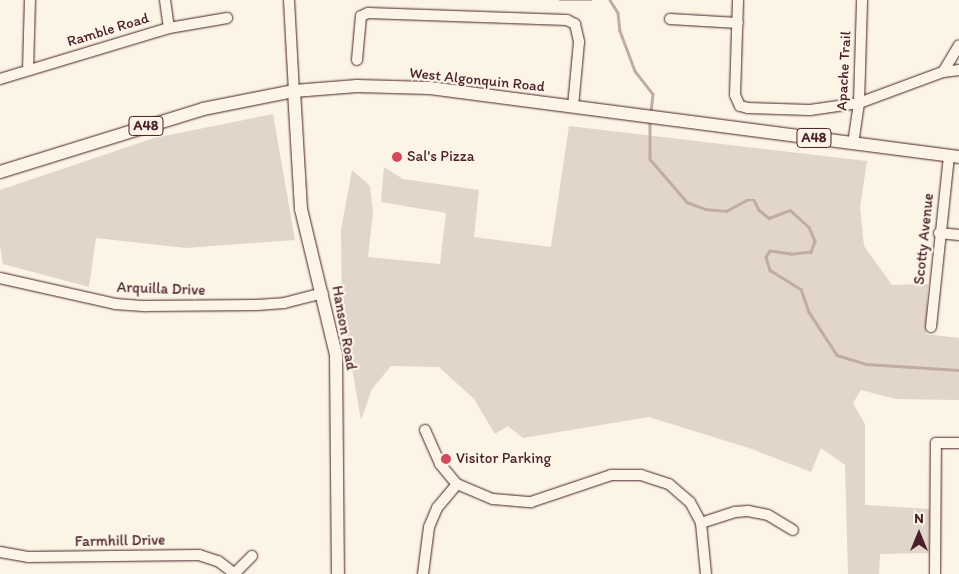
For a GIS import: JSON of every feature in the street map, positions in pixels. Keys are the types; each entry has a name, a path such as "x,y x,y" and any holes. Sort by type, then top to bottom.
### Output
{"main road":[{"name":"West Algonquin Road","path":"0,172 203,109 294,91 357,86 430,88 625,115 954,156"},
{"name":"Hanson Road","path":"294,91 301,209 323,293 336,356 338,574"}],"street":[{"path":"28,70 30,0"},
{"path":"165,0 169,28"},
{"path":"289,0 294,91"},
{"path":"738,0 735,94 740,106 757,109 810,110 859,103 943,72 959,70"},
{"name":"Apache Trail","path":"853,144 859,103 862,0"},
{"path":"357,60 361,16 368,13 567,20 575,24 579,42 573,107"},
{"name":"Ramble Road","path":"0,79 169,28 227,18"},
{"path":"670,19 738,23"},
{"path":"943,72 959,45"},
{"name":"Scotty Avenue","path":"932,326 939,233 954,156"},
{"path":"939,233 959,235"},
{"name":"Arquilla Drive","path":"0,278 115,304 146,306 257,305 284,303 323,293"},
{"path":"425,430 440,464 457,484 493,499 522,503 605,476 641,475 676,489 690,502 701,523 706,574"},
{"path":"934,574 936,443 959,443"},
{"path":"424,574 429,527 437,508 457,484"},
{"path":"701,523 735,512 748,511 768,515 794,530"},
{"name":"Farmhill Drive","path":"0,552 28,557 199,555 218,561 235,574 252,556"}],"shaded area":[{"path":"273,114 295,240 186,248 96,238 89,287 3,264 0,246 0,190 154,138"},
{"path":"569,126 867,161 860,207 864,246 892,285 928,284 926,334 959,338 959,400 896,399 861,390 853,403 865,424 865,505 930,509 929,553 880,554 879,574 848,574 845,465 821,448 811,472 752,449 649,417 523,438 508,426 495,434 474,399 439,367 391,366 372,389 361,420 342,311 341,230 352,170 370,186 373,213 368,257 440,264 446,213 381,202 384,167 403,179 479,190 474,237 551,247"}],"waterway":[{"path":"560,0 591,0"},
{"path":"610,0 618,13 620,31 635,71 653,94 651,114"},
{"path":"650,122 650,159 687,202 705,209 726,211 747,200 754,200 759,210 769,218 790,210 809,227 815,241 811,252 791,254 770,251 766,257 770,270 801,289 809,312 837,355 866,364 959,370"}],"place":[{"name":"Sal's Pizza","path":"397,157"},
{"name":"Visitor Parking","path":"446,459"}]}
